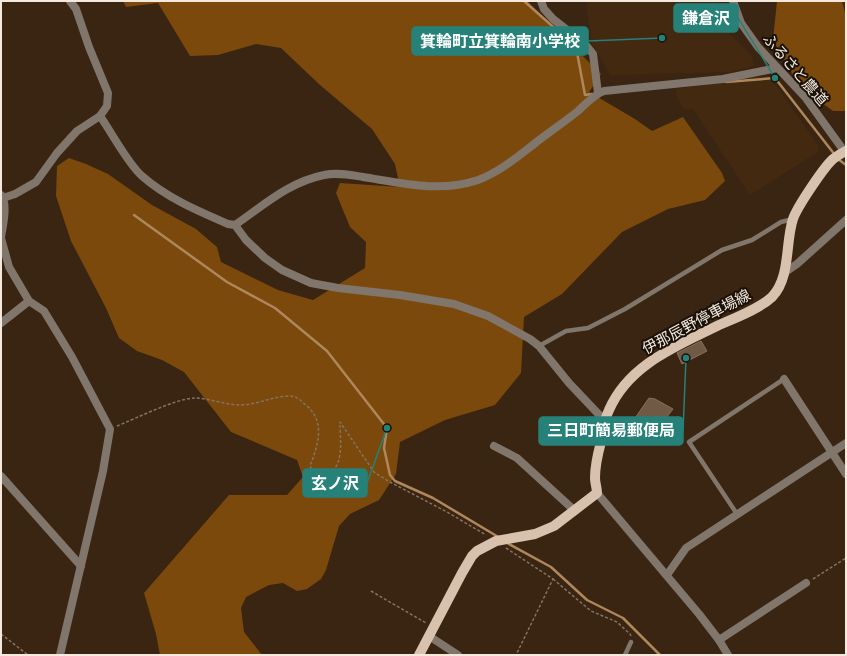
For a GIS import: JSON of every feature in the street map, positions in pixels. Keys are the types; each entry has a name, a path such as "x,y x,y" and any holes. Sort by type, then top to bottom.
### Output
{"main road":[{"name":"伊那辰野停車場線","path":"597,493 595,478 605,421 609,409 623,387 638,370 646,364 677,346 764,303 772,296 781,282 784,273 793,219 799,207 825,168 833,159 845,152"},
{"path":"418,655 472,556 482,548 496,541 535,534 554,526 597,493"}],"street":[{"path":"60,655 103,471 110,429 72,356 44,311 29,301 9,267 1,237 5,218 2,196 15,194 36,182 57,153 77,131 100,116 107,106 108,93 89,47 76,8 70,1"},
{"path":"541,1 544,9 553,19 585,44 593,54 598,93"},
{"name":"ふるさと農道","path":"733,1 741,23 758,47 805,96 845,152"},
{"path":"100,116 141,176 172,197 228,224 235,225 283,190 302,180 326,174 340,174 420,186 437,187 464,184 477,180 502,168 579,110 598,93 604,91 723,79 778,68"},
{"path":"784,273 797,264 846,220"},
{"path":"235,225 246,240 265,258 282,270 311,282 338,288 400,295 454,304 488,316 530,339 539,346 569,383 605,421"},
{"path":"1,323 29,301"},
{"path":"784,379 846,474"},
{"path":"667,575 686,548 846,443"},
{"path":"494,446 517,458 575,511"},
{"path":"1,476 81,566"},
{"path":"597,493 667,575 719,640 728,655"},
{"path":"719,640 806,583"},
{"path":"431,632 458,655"}],"lane":[{"path":"539,346 566,331 588,328 625,309 722,250 752,240 781,222 793,219"},
{"path":"737,514 690,442 784,379"},
{"path":"625,655 631,642"}],"path":[{"path":"110,429 174,403 194,398 238,405 254,404 291,396 297,397 310,408 318,422 319,433 316,450 310,466 314,474 321,478 328,475 337,465 341,451 340,422 374,472 388,481 448,512 496,541 568,590 591,611 617,622 630,634 631,642"},
{"path":"806,583 846,558"},
{"path":"516,655 552,579"},
{"path":"371,591 431,632"},
{"path":"1,634 28,655"}],"shaded area":[{"path":"123,1 527,1 601,74 589,92 635,119 652,131 683,117 722,173 725,181 705,200 668,209 622,232 562,294 524,317 521,373 495,405 445,420 400,442 396,474 379,500 350,514 339,526 326,570 321,579 307,589 297,591 283,583 269,585 246,597 241,608 244,632 262,655 160,655 156,634 144,593 229,495 287,495 303,477 297,460 231,432 184,372 162,360 137,351 119,338 106,308 71,241 56,196 57,166 69,158 108,174 152,205 196,229 217,247 221,262 278,290 313,300 365,268 366,242 350,227 336,193 340,183 400,187 395,164 372,129 320,85 281,48 256,44 218,55 190,56 158,3 126,7"},
{"path":"586,1 715,1 719,18 730,34 752,56 754,66 731,72 610,75 591,42"},
{"path":"777,1 842,1 846,16 846,111 833,111 811,95 794,77 773,40"},
{"path":"760,76 773,81 818,145 818,152 750,195 693,109 684,109 677,98 676,89"}],"building":[{"path":"701,341 707,351 682,364 677,353"},
{"path":"649,398 655,399 673,409 663,422 660,421 650,435 648,433 646,436 644,435 642,437 632,429 636,423 633,421"}],"waterway":[{"path":"524,1 576,47 585,95 592,94"},
{"path":"726,82 775,78 835,155"},
{"path":"838,159 846,165"},
{"path":"134,215 227,282 275,308 327,351 387,428 384,448 390,475 395,481 433,498 500,538"},
{"path":"507,543 551,567 587,600 623,618 660,655"}],"place":[{"name":"箕輪町立箕輪南小学校","path":"662,38"},
{"name":"鎌倉沢","path":"775,78"},
{"name":"三日町簡易郵便局","path":"686,358"},
{"name":"玄ノ沢","path":"387,428"}]}
